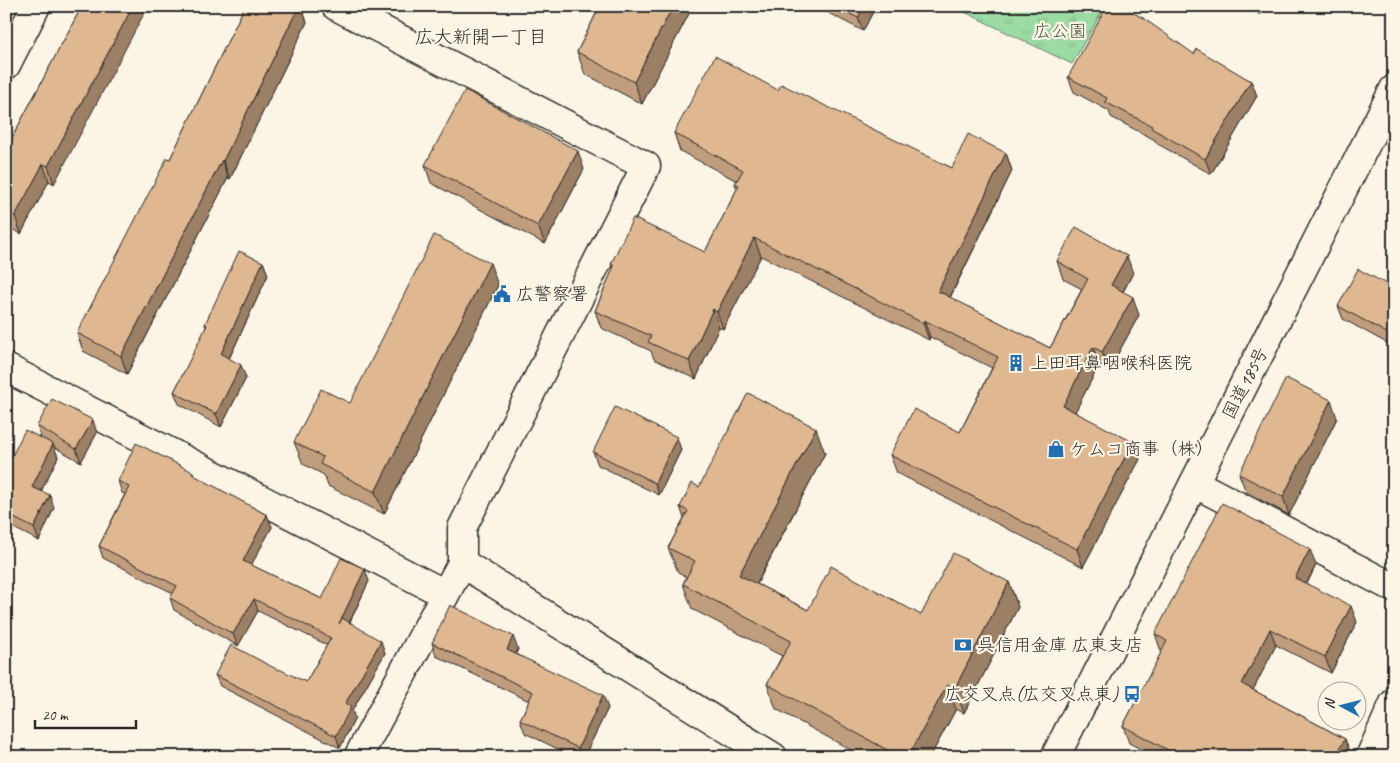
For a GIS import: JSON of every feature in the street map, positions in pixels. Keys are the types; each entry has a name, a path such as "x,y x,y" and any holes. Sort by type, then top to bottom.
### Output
{"main road":[{"path":"6,65 36,6"},
{"path":"336,6 646,166 462,528 462,563 358,757"},
{"name":"国道185号","path":"1055,757 1394,89"},
{"path":"6,368 445,594"},
{"path":"1194,484 1394,588"},
{"path":"462,563 773,757"},
{"path":"1370,757 1394,703"}],"green space":[{"name":"広公園","path":"952,6 1105,6 1072,64"}],"building":[{"path":"82,6 133,6 48,166 43,164 15,216 6,212 6,149"},
{"path":"245,6 299,6 223,161 121,356 77,333 167,158 170,159"},
{"path":"600,6 673,6 634,82 577,52"},
{"path":"835,6 864,6 858,18"},
{"path":"1107,6 1121,6 1143,18 1194,54 1197,49 1251,81 1205,159 1151,128 1152,126 1105,102 1107,98 1068,77"},
{"path":"715,56 778,90 781,84 952,168 968,134 1006,153 938,291 1050,348 1088,279 1057,261 1076,227 1127,256 1111,285 1133,297 1102,352 1093,347 1063,406 1133,442 1077,549 890,455 914,409 960,432 998,357 924,320 923,323 754,238 717,312 713,309 689,361 648,342 651,336 595,311 614,266 611,264 633,218 705,252 739,185 735,184 743,170 674,133"},
{"path":"465,90 578,151 538,226 425,165"},
{"path":"434,235 490,263 375,492 320,464 323,457 294,442 321,389 350,403"},
{"path":"239,251 263,262 221,354 241,365 216,414 174,392 207,325 205,324"},
{"path":"1358,269 1394,288 1394,337 1338,306"},
{"path":"1286,378 1331,400 1283,497 1239,474"},
{"path":"748,393 816,428 739,575 808,610 831,566 921,615 953,553 1009,582 955,688 947,685 908,757 900,757 767,684 791,641 683,584 695,561 668,548 688,511 680,507 692,483 699,487"},
{"path":"52,399 93,420 76,449 37,426"},
{"path":"615,407 677,437 655,483 593,452"},
{"path":"25,430 53,444 32,487 50,495 34,528 6,514 6,468"},
{"path":"136,443 193,472 192,474 267,515 243,561 322,599 341,558 365,569 339,624 342,618 381,641 345,704 351,707 336,736 215,675 231,645 278,670 306,682 331,638 254,599 233,634 170,598 177,586 99,546 129,487 118,481"},
{"path":"1222,503 1310,549 1295,578 1351,606 1325,657 1270,629 1242,684 1318,725 1318,730 1328,730 1345,739 1335,757 1181,757 1123,726 1167,641 1155,634"},
{"path":"450,605 513,636 507,650 603,695 578,748 520,720 533,692 432,643"}],"place":[{"name":"広警察署","path":"502,294"},
{"name":"上田耳鼻咽喉科医院","path":"1016,363"},
{"name":"ケムコ商事（株）","path":"1056,449"},
{"name":"呉信用金庫 広東支店","path":"963,645"},
{"name":"広交叉点(広交叉点東)","path":"1132,694"}],"district":[{"name":"広大新開一丁目","path":"481,37"}]}
